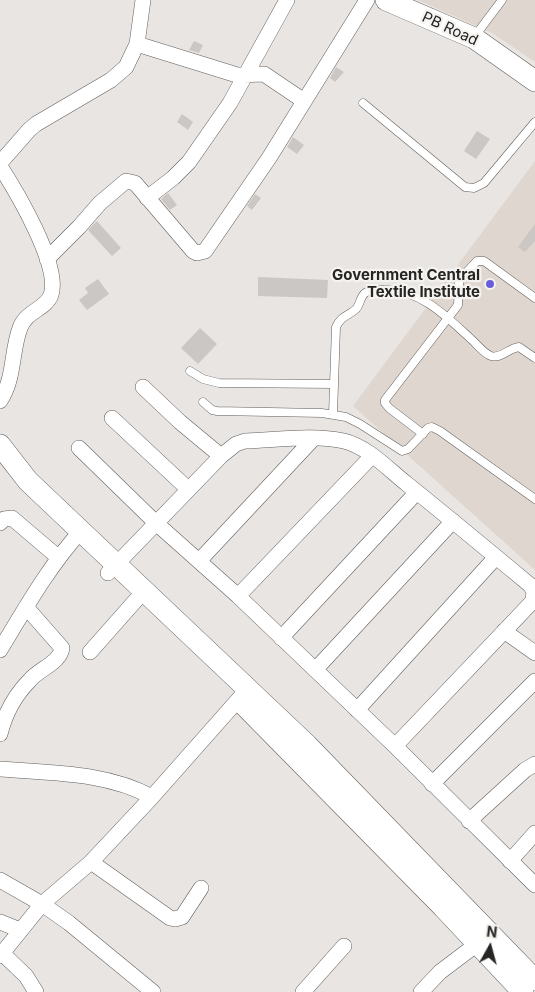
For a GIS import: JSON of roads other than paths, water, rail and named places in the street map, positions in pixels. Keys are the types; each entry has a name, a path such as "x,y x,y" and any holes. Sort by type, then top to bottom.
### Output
{"street":[{"path":"0,401 5,394 11,376 22,321 49,299 53,287 47,259 30,215 0,165 36,124 121,73 130,60 137,44 143,0"},
{"path":"147,198 173,178 189,162 230,103 287,0"},
{"path":"47,259 79,228 100,203 126,181 135,183 193,251 197,253 206,251 269,158 367,0"},
{"name":"PB Road","path":"386,0 474,38 535,80"},
{"path":"137,44 237,75 264,74 304,102"},
{"path":"143,387 180,422 221,456"},
{"path":"112,418 188,490"},
{"path":"199,561 314,438"},
{"path":"112,569 221,456 236,444 245,441 314,438 354,444 372,456 453,521 530,586 534,592 533,601 395,746"},
{"path":"0,445 28,482 77,536"},
{"path":"79,448 156,523 238,596 395,746 535,885"},
{"path":"238,596 372,456"},
{"path":"0,464 112,569 146,605 244,694 301,750 484,939 535,980"},
{"path":"282,638 417,492"},
{"path":"0,524 4,519 12,518 59,558"},
{"path":"315,670 453,521"},
{"path":"0,650 59,558 77,536"},
{"path":"357,710 496,557"},
{"path":"90,652 146,605"},
{"path":"0,734 8,711 22,690 36,673 56,659 62,651 62,648 26,607"},
{"path":"504,630 535,654"},
{"path":"432,784 535,681"},
{"path":"36,992 26,976 1,955 42,904 91,862 244,694"},
{"path":"469,821 525,770 535,764"},
{"path":"0,769 106,780 129,786 152,797"},
{"path":"510,861 535,833"},
{"path":"91,862 175,920 182,917 201,888"},
{"path":"0,880 42,904 69,923 153,992"},
{"path":"0,922 20,930"},
{"path":"421,992 440,972 484,939"},
{"path":"484,939 523,992"},
{"path":"303,992 344,946"}],"lane":[{"path":"474,38 502,0"},
{"path":"363,103 465,187 474,188 484,183 535,122"},
{"path":"423,434 389,408 385,404 385,400 458,305 458,288 462,278 477,261 484,261 535,298"},
{"path":"333,414 336,327 344,316 356,309 363,295 367,292 380,290 405,292 425,301 489,355 499,356 519,346 535,358"},
{"path":"190,371 203,379 219,383 334,384"},
{"path":"203,402 212,410 217,411 333,414 353,419 402,451 408,449 432,427 535,499"}],"place":[{"name":"Government Central Textile Institute","path":"490,284"}]}
